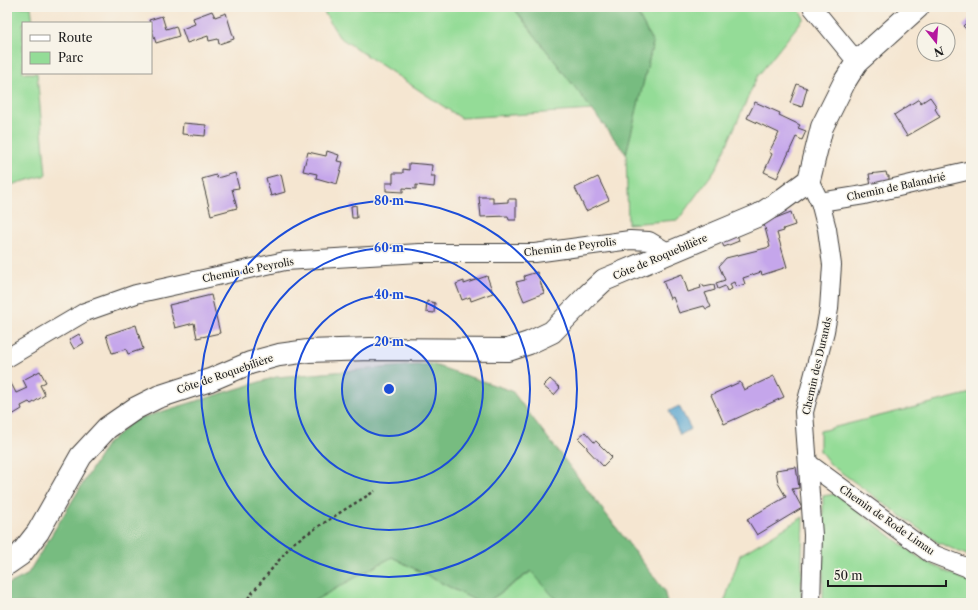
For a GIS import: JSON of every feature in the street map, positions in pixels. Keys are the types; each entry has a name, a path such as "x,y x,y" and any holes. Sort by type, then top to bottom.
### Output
{"street":[{"path":"812,7 857,62"},
{"path":"809,180 822,127 845,81 857,62 918,7"},
{"name":"Chemin de Balandrié","path":"820,202 864,195 971,170"},
{"name":"Chemin des Durands","path":"809,180 820,202 827,229 832,265 829,309 824,336 804,412 812,535 811,603"},
{"name":"Côte de Roquebilière","path":"7,564 20,555 38,532 81,456 107,428 136,408 158,397 210,380 250,363 279,355 308,351 370,349 508,350 529,343 552,332 604,280 759,215 809,180"},
{"name":"Chemin de Peyrolis","path":"7,358 85,312 136,294 285,261 421,252 534,252 630,240 649,241 669,253"},
{"name":"Chemin de Rode Limau","path":"808,463 930,553 971,569"}],"path":[{"path":"244,603 294,543 375,491"}],"green space":[{"path":"7,7 31,7 33,22 22,22 22,74 37,74 46,175 7,186"},
{"path":"321,7 513,7 593,110 461,118 339,37"},
{"path":"513,7 634,7 653,43 626,154"},
{"path":"634,7 797,7 804,18 757,77 717,167 678,220 628,224 626,154 653,43"},
{"path":"431,364 512,391 664,590 667,603 559,603 531,571 486,603 480,603 392,557 310,603 7,603 7,585 27,575 107,444 134,420 276,377"},
{"path":"971,393 971,557 937,542 831,465 820,451 820,431"},
{"path":"835,494 922,560 971,583 971,603 823,603 823,496"},
{"path":"803,517 801,603 724,603 740,555"},
{"path":"392,557 480,603 310,603"},
{"path":"532,571 559,603 486,603"}],"water":[{"path":"679,406 691,429 680,435 669,411"}],"building":[{"path":"212,11 215,17 226,13 234,39 219,44 218,39 209,41 208,36 187,43 182,29 195,24 193,18"},
{"path":"162,16 166,29 176,26 179,36 156,43 152,30 152,22 150,22 149,20"},
{"path":"971,18 971,34 963,26"},
{"path":"797,84 807,88 802,107 790,103"},
{"path":"930,97 937,107 935,109 940,117 907,136 894,115 919,99 921,103"},
{"path":"755,102 780,113 779,115 800,125 798,128 806,131 802,140 796,137 777,178 764,172 772,154 769,152 779,133 747,118"},
{"path":"183,123 206,125 205,136 182,134"},
{"path":"327,151 339,155 337,161 343,162 337,184 316,178 317,174 303,171 308,152 326,156"},
{"path":"409,163 432,165 431,176 435,176 434,187 416,185 416,189 403,188 403,192 386,191 386,183 393,183 393,173 403,173 403,169 409,170"},
{"path":"886,172 887,176 889,176 889,180 871,186 869,174"},
{"path":"235,173 239,188 232,189 237,208 211,215 202,179 216,175 217,178"},
{"path":"281,174 285,192 271,196 266,178"},
{"path":"598,177 609,200 586,211 575,188"},
{"path":"479,197 493,197 493,203 508,202 508,199 516,199 516,220 509,220 508,216 481,217"},
{"path":"356,205 357,218 352,218 351,206"},
{"path":"791,212 795,225 783,229 784,231 777,233 787,267 762,275 761,272 743,278 745,284 736,287 734,282 730,284 732,289 727,291 725,286 718,289 716,283 725,280 719,266 726,258 770,247 764,224"},
{"path":"737,234 739,241 724,247 721,241"},
{"path":"537,272 544,293 524,301 516,282 525,280 524,276"},
{"path":"682,274 688,292 701,288 700,285 702,284 704,287 714,285 715,290 705,293 711,307 706,309 704,306 679,313 673,297 670,299 663,281"},
{"path":"487,276 493,293 471,301 470,297 462,300 456,284 464,281 464,284"},
{"path":"211,295 220,333 197,338 194,323 175,328 169,305"},
{"path":"427,301 435,303 434,313 426,312"},
{"path":"136,325 143,349 128,354 126,349 112,353 106,335"},
{"path":"79,334 84,343 74,349 69,340"},
{"path":"40,371 46,382 40,385 45,395 31,404 29,402 21,406 22,409 7,418 7,386 11,383 16,393 27,388 23,380"},
{"path":"774,376 784,397 724,424 711,395 740,382 744,390"},
{"path":"550,379 560,388 554,395 543,386"},
{"path":"585,432 594,442 596,441 612,457 603,466 578,438"},
{"path":"796,467 799,488 792,489 802,508 757,535 747,519 786,497 778,483 776,470"}]}
